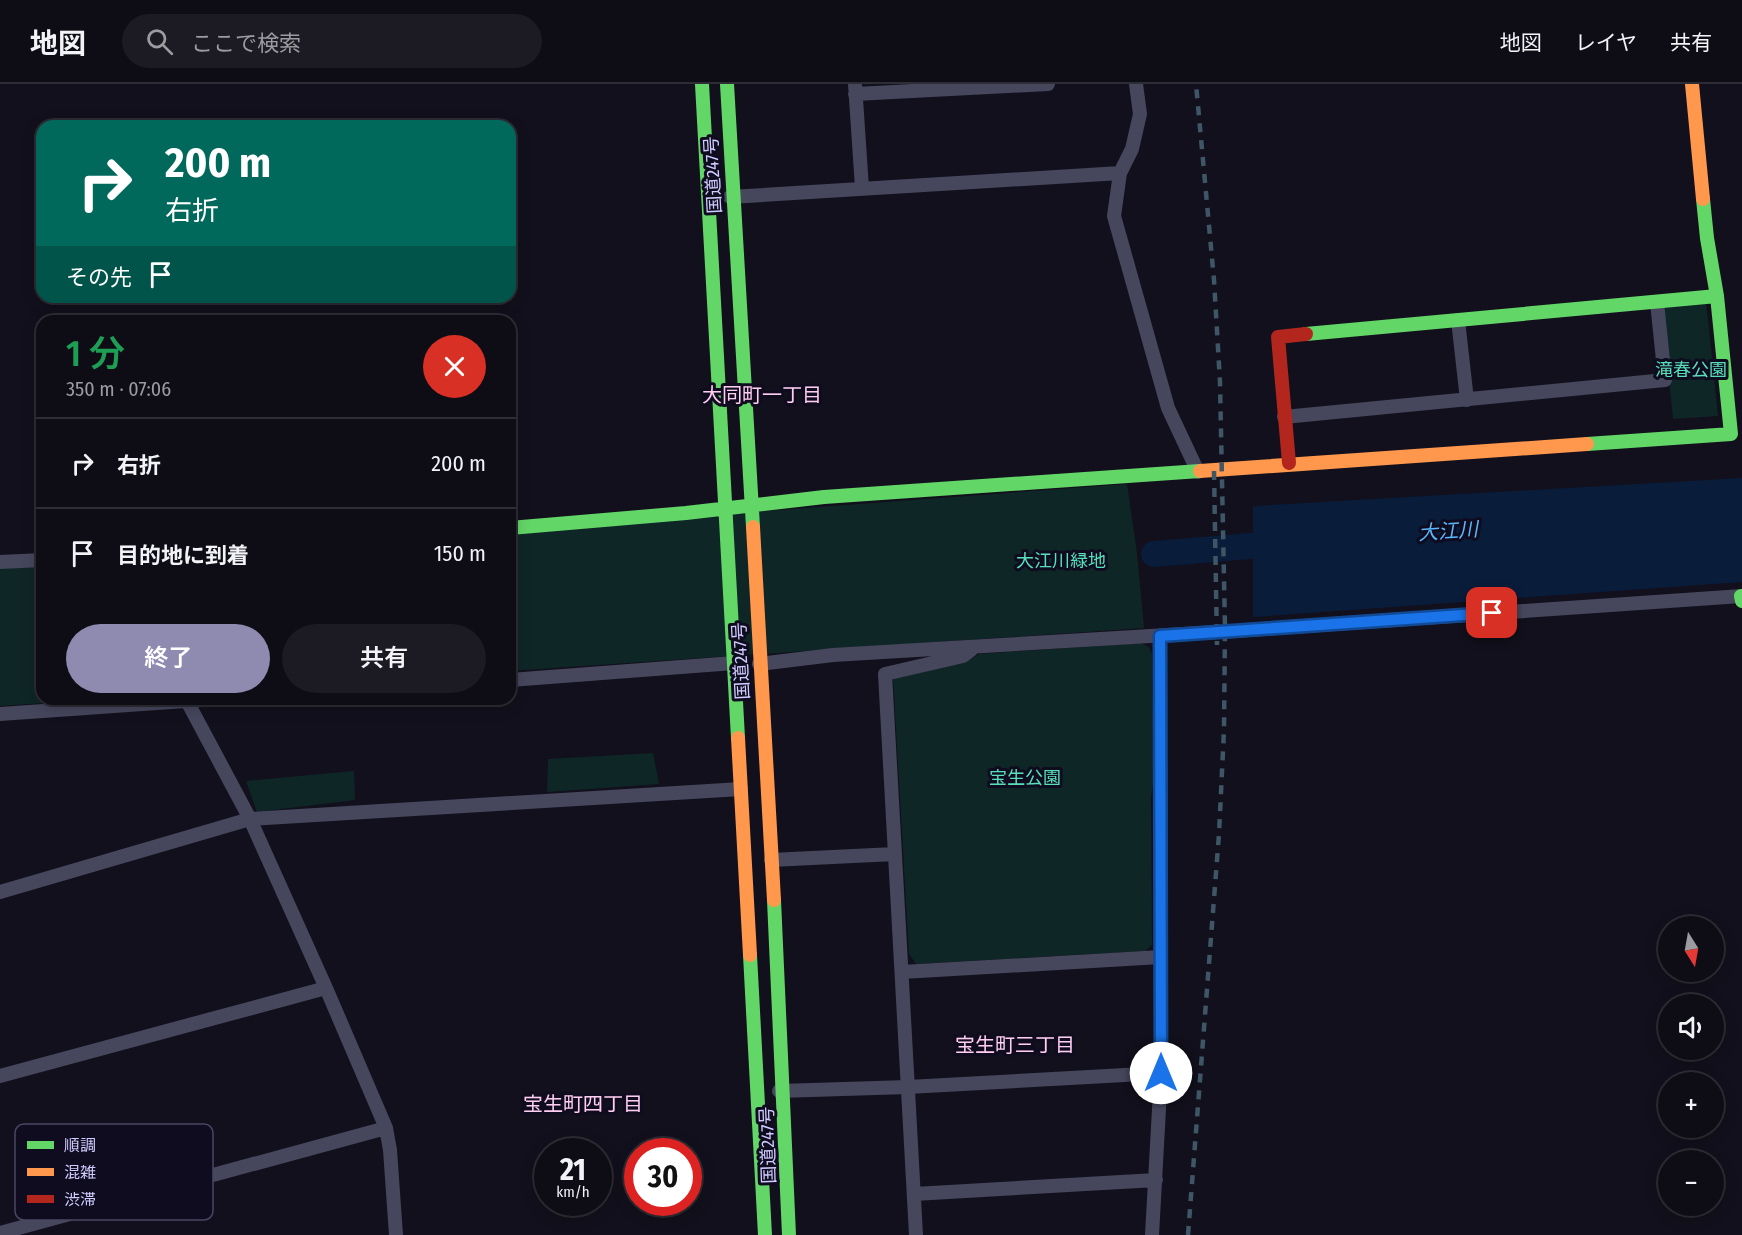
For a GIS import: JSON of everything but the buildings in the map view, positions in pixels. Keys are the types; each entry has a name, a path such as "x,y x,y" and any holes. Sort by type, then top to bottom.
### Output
{"main road":[{"name":"国道247号","path":"702,84 765,1235"},
{"name":"国道247号","path":"727,84 771,860 789,1235"},
{"path":"516,527 725,509 835,496 1731,434 1717,296 1707,238 1692,84"},
{"path":"1289,463 1278,336 1717,296"}],"street":[{"path":"862,188 855,89 1048,84"},
{"path":"1136,84 1140,114 1131,149 1120,173 1114,216 1168,408 1198,472"},
{"path":"708,199 1120,173"},
{"path":"1284,417 1665,380 1657,302"},
{"path":"1458,320 1467,400"},
{"path":"0,562 36,560"},
{"path":"759,664 833,655 1742,598"},
{"path":"1152,1235 1161,1073 1160,636"},
{"path":"916,1235 885,674 963,656 974,647"},
{"path":"516,680 734,663"},
{"path":"0,714 120,705"},
{"path":"190,705 250,819 386,1128 390,1150 396,1235"},
{"path":"0,892 250,819 741,789"},
{"path":"771,860 896,854"},
{"path":"902,972 1161,957"},
{"path":"0,1077 326,988"},
{"path":"756,1092 908,1087 1161,1073"},
{"path":"213,1175 386,1128"},
{"path":"914,1194 1156,1180"},
{"path":"0,1233 48,1220"}],"green space":[{"name":"滝春公園","path":"1706,301 1718,416 1673,419 1662,306"},
{"name":"大江川緑地","path":"1127,484 1137,553 1144,628 516,671 516,530"},
{"path":"36,565 36,704 0,706 0,568"},
{"name":"宝生公園","path":"1141,643 1149,647 1152,654 1154,777 1151,797 1152,945 1145,951 916,964 909,954 893,677 969,660 979,654"},
{"path":"653,753 659,784 547,792 548,759"},
{"path":"354,771 355,800 257,812 246,781"}],"water":[{"path":"1742,478 1742,582 1253,617 1253,506"}],"waterway":[{"name":"大江川","path":"1154,554 1288,543"}],"railway":[{"path":"1188,1235 1219,834 1224,730 1225,628 1220,382 1214,280 1196,84"},
{"path":"1214,471 1217,645"}],"traffic: fast":[{"path":"702,84 738,738"},
{"path":"727,84 753,527"},
{"path":"1587,444 1731,434 1717,296 1703,199"},
{"path":"1306,334 1717,296"},
{"path":"516,527 686,513 824,497 1200,471"},
{"path":"1741,596 1742,601"},
{"path":"774,900 789,1235"},
{"path":"750,955 765,1235"}],"traffic: slow":[{"path":"1692,84 1703,199"},
{"path":"1200,471 1587,444"},
{"path":"753,527 774,900"},
{"path":"738,738 750,955"}],"traffic: jam":[{"path":"1289,463 1278,337 1306,334"}],"district":[{"name":"大同町一丁目","path":"762,395"},
{"name":"宝生町三丁目","path":"1015,1045"},
{"name":"宝生町四丁目","path":"583,1104"}],"route":[{"path":"1161,1073 1160,636 1492,613"}]}
